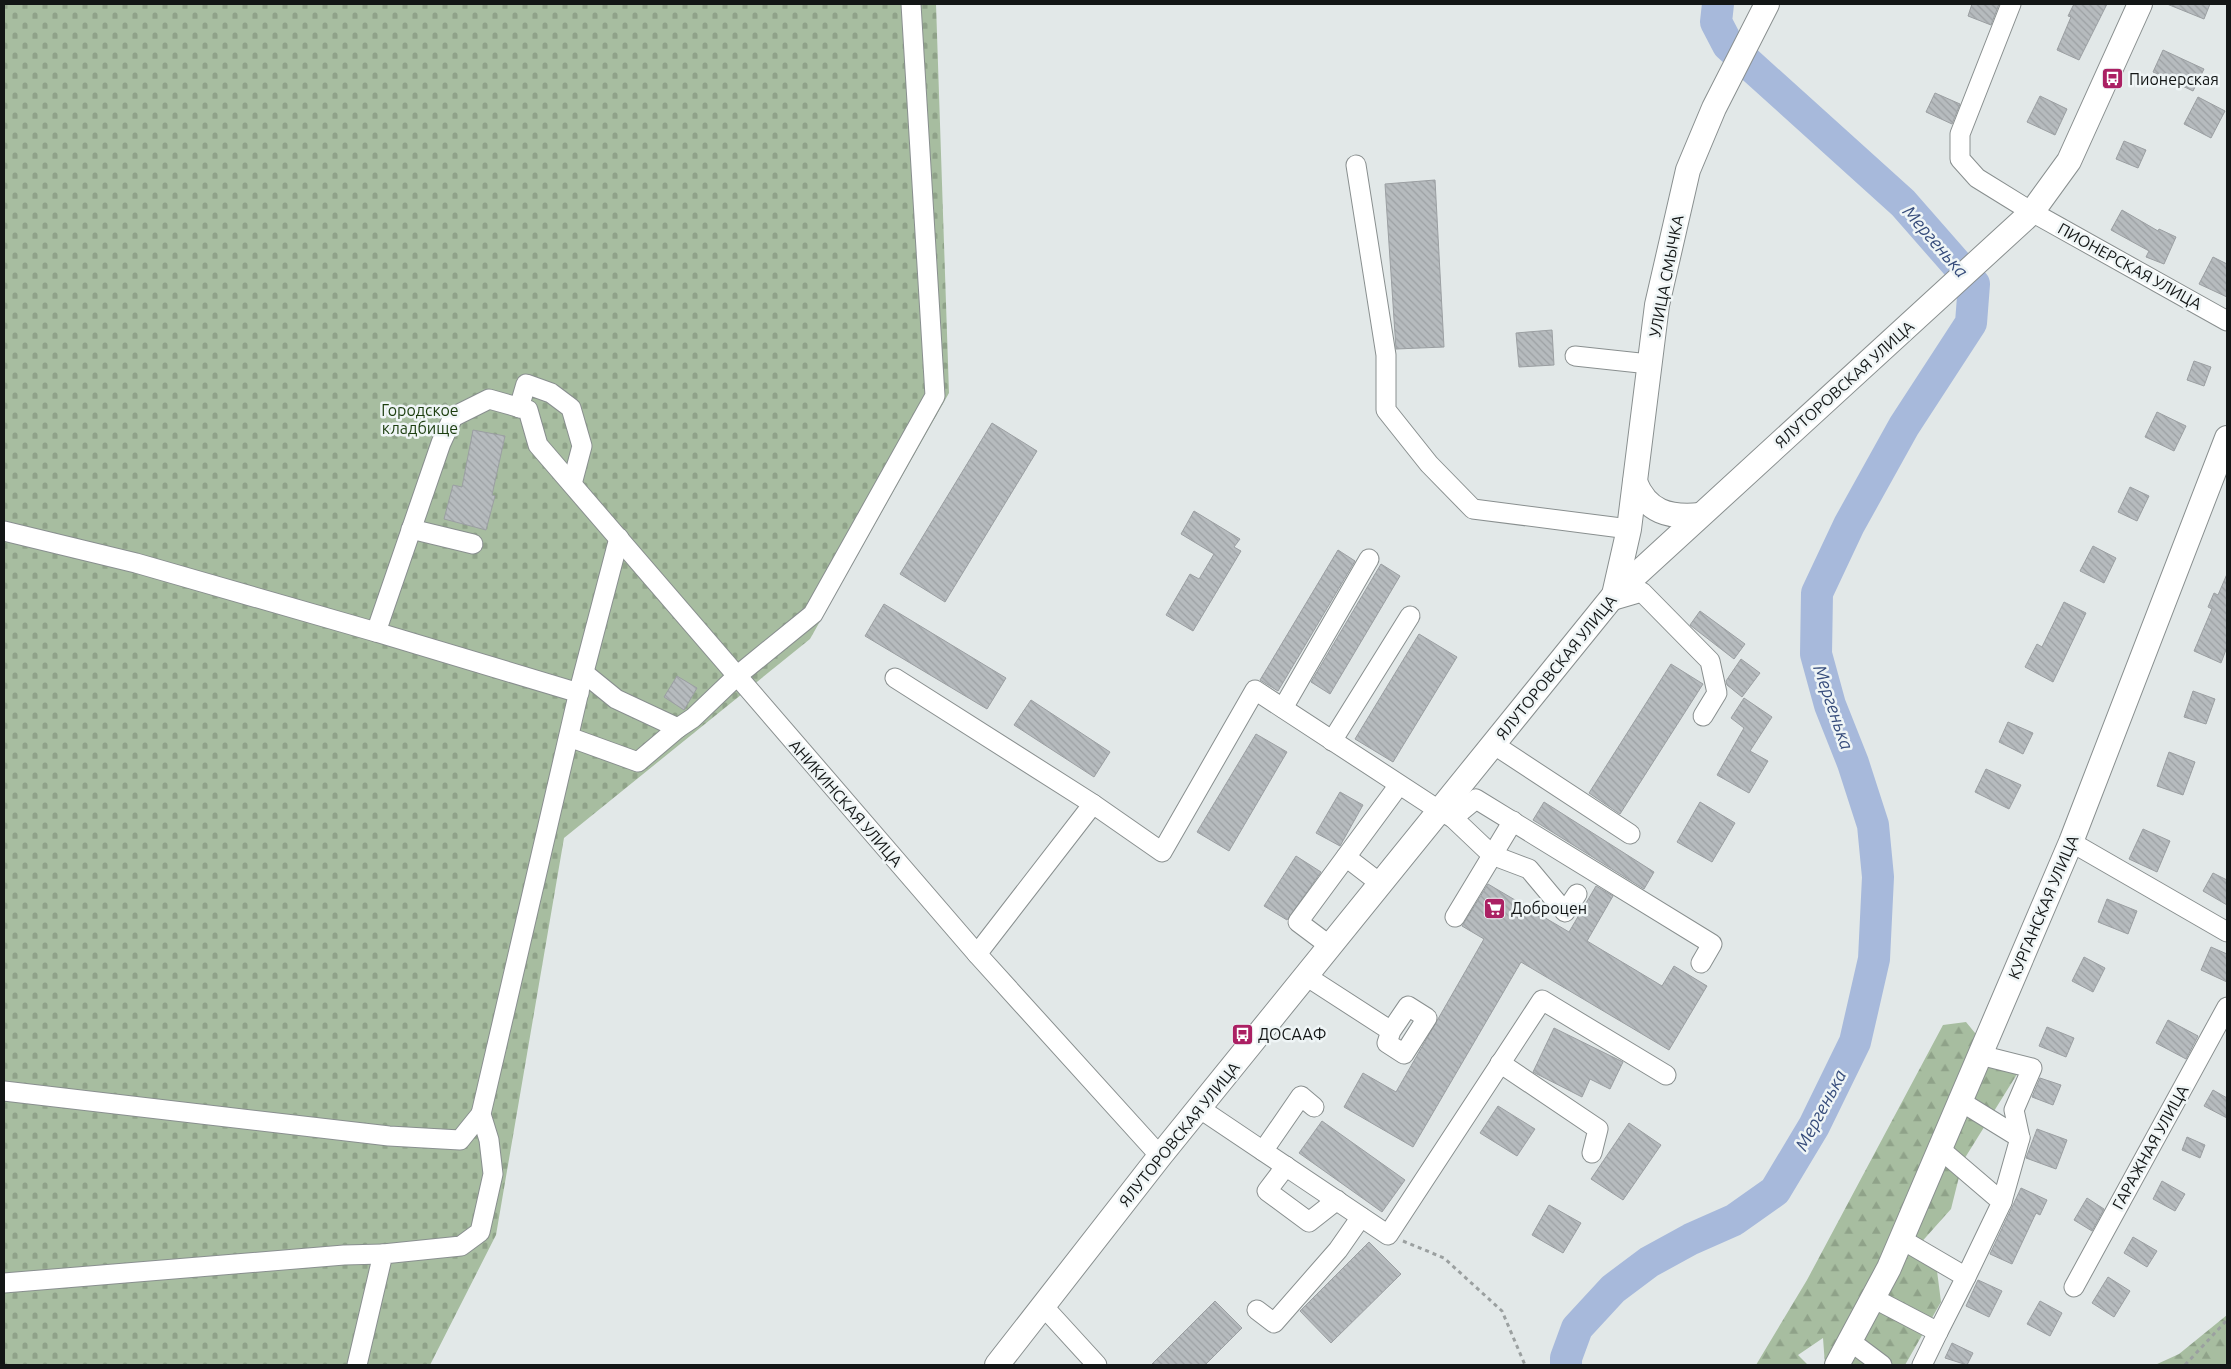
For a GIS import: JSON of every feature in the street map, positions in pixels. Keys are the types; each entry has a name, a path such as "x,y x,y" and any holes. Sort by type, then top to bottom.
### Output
{"main road":[{"name":"ЯЛУТОРОВСКАЯ УЛИЦА","path":"997,1365 1160,1156 1330,946 1381,884 1446,815 1493,744 1610,598 2032,212 2070,161 2140,4"},
{"name":"УЛИЦА СМЫЧКА","path":"1610,598 1628,529 1657,305 1688,170 1714,108 1762,12"},
{"name":"КУРГАНСКАЯ УЛИЦА","path":"1837,1365 1873,1298 1901,1239 2071,842 2227,438"},
{"path":"1634,482 1644,500 1653,508 1668,514 1700,515"}],"street":[{"path":"569,737 638,762 678,728 693,718 738,675 813,614 935,396 911,4"},
{"name":"ПИОНЕРСКАЯ УЛИЦА","path":"2011,4 1960,134 1960,159 1977,178 2032,212 2227,321"},
{"path":"1356,166 1386,355 1386,410 1429,464 1473,509 1628,529"},
{"path":"1575,356 1649,364"},
{"path":"376,632 453,417 490,399 519,408 526,384 550,393 571,408 582,446 572,484"},
{"name":"АНИКИНСКАЯ УЛИЦА","path":"519,408 528,410 538,444 572,484 977,954 1160,1156"},
{"path":"412,529 473,544"},
{"path":"4,532 136,563 579,693"},
{"path":"4,1091 389,1136 460,1140 481,1114 579,693 619,538"},
{"path":"1283,708 1369,559"},
{"path":"1610,598 1642,592 1710,661 1716,693 1703,716"},
{"path":"1332,740 1410,616"},
{"path":"584,673 616,699 678,728"},
{"path":"895,678 1093,804 1162,852 1255,690 1446,815 1492,855 1529,869 1565,912 1577,894"},
{"path":"1493,744 1630,834"},
{"path":"1330,946 1298,922 1399,784"},
{"path":"1446,815 1476,799 1712,944 1700,963"},
{"path":"977,954 1093,804"},
{"path":"1455,917 1513,821"},
{"path":"2071,842 2227,932"},
{"path":"1346,857 1381,884"},
{"path":"1306,976 1391,1031"},
{"path":"1199,1108 1388,1235 1542,1000 1666,1075"},
{"name":"ГАРАЖНАЯ УЛИЦА","path":"2074,1287 2227,1007"},
{"path":"1922,1365 2002,1202 2020,1138 2014,1110 2032,1068 1980,1055"},
{"path":"1500,1064 1598,1129 1592,1153"},
{"path":"1263,1151 1301,1096 1314,1107"},
{"path":"1960,1101 2020,1138"},
{"path":"4,1283 344,1255 383,1254 461,1246 480,1232 493,1174 489,1140 481,1114"},
{"path":"1940,1149 2002,1202"},
{"path":"1286,1166 1267,1191 1309,1222 1337,1200"},
{"path":"1257,1310 1274,1323 1338,1250 1361,1217"},
{"path":"1901,1239 1966,1277"},
{"path":"357,1365 383,1254"},
{"path":"1873,1298 1938,1332"},
{"path":"1044,1307 1097,1365"},
{"path":"1850,1340 1882,1365"}],"path":[{"path":"1388,1235 1444,1258 1502,1311 1525,1365"},
{"path":"2185,1365 2227,1320"}],"green space":[{"name":"Городское кладбище","path":"4,4 936,4 949,393 810,639 564,838 496,1235 430,1365 4,1365"},
{"path":"1966,1022 1989,1050 2019,1071 1963,1161 1951,1209 1918,1246 1936,1263 1941,1302 1905,1365 1825,1365 1823,1338 1798,1355 1808,1365 1756,1365 1807,1280 1943,1025"},
{"path":"2227,1315 2227,1365 2155,1365 2179,1354"}],"building":[{"path":"1972,4 1999,4 1991,25 1968,16"},
{"path":"2074,4 2107,4 2079,60 2057,50 2071,17 2068,16"},
{"path":"2167,4 2210,4 2204,19"},
{"path":"2163,50 2204,69 2193,91 2153,72"},
{"path":"1935,93 1960,104 1952,124 1926,112"},
{"path":"2040,96 2067,109 2055,135 2027,122"},
{"path":"2198,97 2225,111 2211,138 2184,124"},
{"path":"2124,141 2146,150 2138,168 2116,159"},
{"path":"1435,180 1444,347 1396,349 1385,184"},
{"path":"2122,210 2158,231 2159,229 2176,237 2164,264 2146,257 2149,251 2111,230"},
{"path":"2213,257 2227,264 2227,297 2199,284"},
{"path":"1552,330 1554,365 1519,367 1516,333"},
{"path":"2194,361 2211,367 2204,386 2187,380"},
{"path":"2157,412 2186,426 2174,451 2145,437"},
{"path":"992,423 1037,451 945,602 900,574"},
{"path":"473,430 505,436 492,495 495,496 486,530 444,519 453,485 462,487"},
{"path":"2130,487 2149,496 2137,521 2118,512"},
{"path":"1194,511 1240,539 1234,547 1241,551 1193,631 1166,615 1190,574 1199,579 1214,554 1181,534"},
{"path":"2093,546 2116,558 2104,583 2080,571"},
{"path":"1338,550 1355,561 1278,691 1260,680"},
{"path":"1381,564 1400,576 1330,694 1311,682"},
{"path":"2227,574 2227,647 2221,663 2194,651 2212,609 2208,607 2214,593 2218,595"},
{"path":"2064,602 2086,613 2053,682 2025,667 2037,644 2042,647"},
{"path":"884,604 1006,678 987,709 865,636"},
{"path":"1700,611 1745,644 1734,659 1690,625"},
{"path":"1419,634 1457,657 1393,762 1355,739"},
{"path":"1741,659 1760,673 1742,697 1727,685 1726,681"},
{"path":"1671,664 1703,684 1620,814 1589,793"},
{"path":"677,676 697,688 684,710 664,697"},
{"path":"2193,691 2215,699 2206,724 2184,717"},
{"path":"1744,698 1772,717 1750,751 1768,761 1749,793 1717,775 1744,728 1731,718"},
{"path":"1031,700 1110,752 1094,777 1014,725"},
{"path":"2008,722 2033,733 2023,754 1999,742"},
{"path":"1256,734 1287,752 1229,851 1197,832"},
{"path":"2169,752 2195,762 2183,795 2157,786"},
{"path":"1986,769 2021,785 2009,809 1975,792"},
{"path":"1340,792 1363,805 1340,846 1316,833"},
{"path":"1544,802 1654,872 1644,889 1533,820"},
{"path":"1700,802 1735,823 1712,862 1677,842"},
{"path":"2143,829 2170,841 2157,872 2129,859"},
{"path":"1296,856 1321,872 1287,920 1264,906"},
{"path":"2213,873 2227,880 2227,905 2203,891"},
{"path":"1488,884 1569,932 1596,886 1613,896 1587,941 1662,986 1674,966 1707,986 1669,1050 1521,962 1413,1147 1344,1107 1363,1073 1396,1092 1484,939 1462,926"},
{"path":"2107,899 2137,911 2128,934 2098,922"},
{"path":"2211,947 2227,954 2227,982 2201,970"},
{"path":"2084,957 2105,968 2093,992 2072,981"},
{"path":"2168,1020 2198,1036 2186,1059 2156,1043"},
{"path":"2047,1027 2074,1038 2066,1057 2039,1046"},
{"path":"1554,1028 1623,1062 1610,1089 1590,1079 1582,1097 1533,1072"},
{"path":"2040,1078 2061,1085 2053,1105 2032,1097"},
{"path":"2213,1090 2227,1098 2227,1118 2204,1106"},
{"path":"1498,1106 1535,1129 1517,1156 1480,1133"},
{"path":"1322,1121 1405,1180 1382,1212 1299,1153"},
{"path":"1629,1123 1661,1145 1623,1200 1591,1179"},
{"path":"2037,1129 2067,1140 2056,1169 2026,1158"},
{"path":"2187,1137 2205,1145 2200,1158 2182,1150"},
{"path":"2162,1181 2185,1194 2175,1211 2153,1199"},
{"path":"2021,1188 2047,1200 2040,1215 2036,1213 2012,1264 1990,1254"},
{"path":"2087,1198 2104,1209 2092,1231 2074,1220"},
{"path":"1549,1205 1581,1223 1563,1253 1532,1235"},
{"path":"2133,1237 2157,1251 2147,1267 2124,1253"},
{"path":"1369,1242 1401,1274 1331,1343 1300,1311"},
{"path":"2108,1277 2130,1291 2114,1317 2092,1303"},
{"path":"1978,1280 2002,1291 1989,1317 1966,1306"},
{"path":"1215,1301 1242,1328 1205,1365 1151,1365"},
{"path":"2040,1301 2062,1313 2050,1336 2027,1324"},
{"path":"1952,1343 1973,1353 1967,1365 1945,1358"}],"waterway":[{"name":"Мергенька","path":"1566,1365 1566,1358 1577,1328 1613,1289 1649,1262 1691,1239 1734,1220 1775,1191 1814,1126 1855,1042 1874,959 1878,877 1873,825 1853,763 1830,705 1816,654 1817,593 1849,525 1904,426 1971,323 1974,284 1903,203 1728,45 1716,22 1718,4"}],"place":[{"name":"Пионерская","path":"2113,79"},
{"name":"Доброцен","path":"1495,908"},
{"name":"ДОСААФ","path":"1242,1034"}]}
